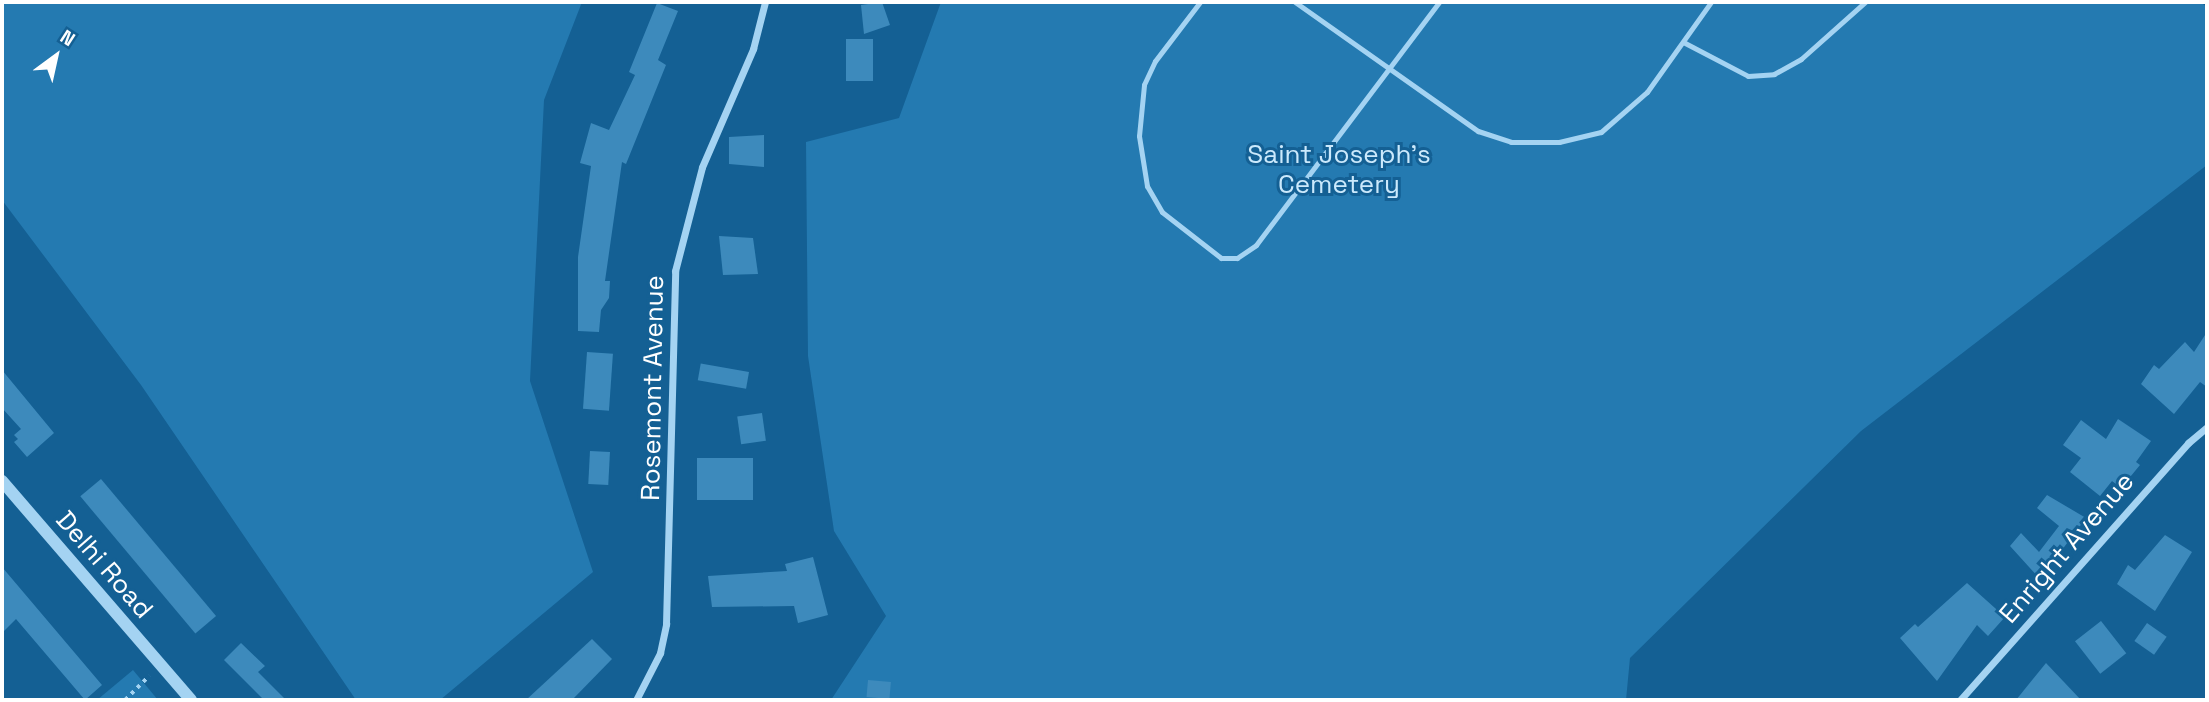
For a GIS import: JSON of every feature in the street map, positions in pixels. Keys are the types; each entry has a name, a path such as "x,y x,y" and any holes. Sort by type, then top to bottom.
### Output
{"street":[{"name":"Rosemont Avenue","path":"636,700 660,653 666,624 675,271 702,167 753,49 765,2"},
{"name":"Enright Avenue","path":"1960,700 2188,443 2207,427"},
{"name":"Delhi Road","path":"2,481 191,700"}],"lane":[{"path":"1200,2 1149,73 1139,136 1147,186 1162,212 1221,258 1237,258 1256,245 1439,2"},
{"path":"1295,2 1478,131 1511,142 1559,142 1601,132 1647,92 1685,43 1711,2"},
{"path":"1685,43 1748,76 1774,74 1801,59 1865,2"}],"path":[{"path":"125,700 161,664"}],"green space":[{"path":"2,2 582,2 544,100 530,381 593,572 440,700 356,700 141,385 2,200"},
{"name":"Saint Joseph’s Cemetery","path":"941,2 2200,2 2207,7 2207,165 1861,431 1630,658 1626,700 831,700 886,616 834,531 808,356 806,142 899,118"},
{"path":"133,670 158,700 97,700"}],"building":[{"path":"882,2 890,25 864,34 861,5"},
{"path":"657,3 678,11 658,60 666,65 626,164 622,162 605,281 610,281 609,298 601,310 599,332 578,331 578,257 591,166 580,163 591,123 609,130 635,75 629,72"},
{"path":"846,39 873,39 873,81 846,81"},
{"path":"764,135 764,167 729,164 729,137"},
{"path":"719,236 753,238 758,274 723,275"},
{"path":"2207,332 2207,387 2200,382 2174,414 2141,384 2154,365 2159,369 2185,342 2194,352"},
{"path":"587,352 613,354 609,411 583,409"},
{"path":"701,363 749,372 746,389 698,380"},
{"path":"2,370 54,433 27,457 14,442 18,439 14,435 21,429 2,408"},
{"path":"762,413 766,441 741,444 737,416"},
{"path":"2118,419 2151,441 2136,462 2140,465 2121,488 2112,481 2100,496 2070,472 2081,458 2063,445 2081,420 2106,439"},
{"path":"590,451 610,452 608,485 588,484"},
{"path":"697,458 753,458 753,500 697,500"},
{"path":"101,479 216,616 195,633 80,496"},
{"path":"2047,495 2086,518 2040,579 2010,546 2021,533 2039,552 2059,526 2037,508"},
{"path":"2165,535 2192,552 2155,611 2117,584 2128,565 2135,570"},
{"path":"813,557 828,615 798,623 794,606 712,607 708,576 787,571 785,564"},
{"path":"2,567 102,685 85,700 16,619 2,633"},
{"path":"1967,583 2005,617 1988,636 1977,625 1937,681 1900,638 1915,624 1918,627"},
{"path":"2101,621 2126,653 2100,674 2075,641"},
{"path":"2147,623 2167,637 2154,655 2134,641"},
{"path":"592,639 612,659 572,700 526,700"},
{"path":"241,643 265,666 258,672 286,700 264,700 224,660"},
{"path":"2046,663 2081,700 2016,700"},
{"path":"868,680 891,682 889,699 867,697"}]}
